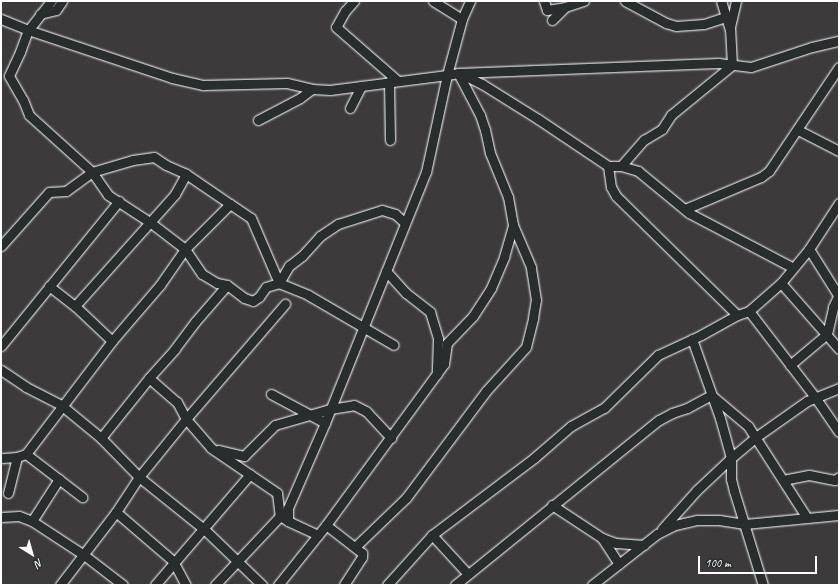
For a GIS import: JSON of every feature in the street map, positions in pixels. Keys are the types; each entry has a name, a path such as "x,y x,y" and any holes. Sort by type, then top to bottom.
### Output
{"street":[{"path":"51,1 28,30 9,76 23,100 29,115 92,172 108,195 151,222 185,249 202,274 217,283 227,285 244,298 253,301 259,297 266,287 279,283 308,295 394,345"},
{"path":"40,14 56,10 62,1"},
{"path":"354,1 345,11 336,27 393,82 390,140"},
{"path":"433,1 462,19"},
{"path":"215,585 237,560 284,519 325,423 427,166 447,75 462,19 470,1"},
{"path":"544,1 547,10 584,1"},
{"path":"625,1 666,23 676,26 704,24 726,17"},
{"path":"721,1 730,30"},
{"path":"732,65 730,30 736,1"},
{"path":"552,20 568,4"},
{"path":"1,19 28,30 172,78 203,85 288,83 312,89 330,90 458,73 718,63 750,67 839,40"},
{"path":"718,63 730,46"},
{"path":"621,166 644,140 662,129 671,115 732,65"},
{"path":"685,209 765,174 774,164 798,130 839,67"},
{"path":"458,73 482,84 532,115 608,166 621,166 638,171 685,209 792,267"},
{"path":"354,547 406,498 486,391 526,346 536,300 535,284 531,266 512,225 508,197 490,153 485,130 458,73"},
{"path":"350,108 361,86"},
{"path":"258,120 300,98 312,89"},
{"path":"798,130 839,151"},
{"path":"1,246 49,192 66,191 92,172 112,164 154,157 166,165 186,174 251,218 279,283"},
{"path":"608,166 611,187 616,196 737,315"},
{"path":"75,306 175,194 186,174"},
{"path":"1,344 119,201"},
{"path":"387,585 432,535 534,458 571,426 604,408 658,355 737,315 749,311 781,283 792,267 809,249 839,203"},
{"path":"8,493 21,455 112,341 160,285 185,249 230,204"},
{"path":"279,283 289,266 302,256 320,236 338,224 382,210 395,214 405,223"},
{"path":"278,585 326,526 444,364 447,343 473,316 491,288 504,257 512,225"},
{"path":"790,365 827,334 833,307 838,294 809,249"},
{"path":"386,271 406,293 430,312 438,339 436,375"},
{"path":"781,283 839,349"},
{"path":"101,438 227,285"},
{"path":"49,286 75,306 112,341"},
{"path":"60,585 116,512 139,477 186,419 285,304"},
{"path":"749,311 815,397 839,432"},
{"path":"692,339 720,418 731,458 731,479 763,585"},
{"path":"1,370 26,387 61,405 101,438 139,477 204,529 262,585"},
{"path":"149,378 176,402 186,419 211,448 277,494 284,519 318,535"},
{"path":"592,585 657,534 697,490 756,437 791,411 815,397 839,388"},
{"path":"271,394 325,423"},
{"path":"711,395 748,426 807,518"},
{"path":"454,585 552,505 643,435 659,420 672,413 687,408 711,395"},
{"path":"211,448 244,456 275,425 330,409 354,404 366,411 391,438"},
{"path":"1,458 21,455 58,479 82,498"},
{"path":"155,585 173,561 204,529 250,474"},
{"path":"783,480 809,475 838,481"},
{"path":"32,521 58,479"},
{"path":"552,505 602,538 616,543 644,545"},
{"path":"116,512 173,561 186,585"},
{"path":"657,534 675,525 697,520 719,520 745,524 839,514"},
{"path":"3,519 19,516 32,521 84,555 122,585"},
{"path":"326,526 362,553 362,557 344,585"},
{"path":"432,535 467,573"},
{"path":"602,538 619,564"}]}
